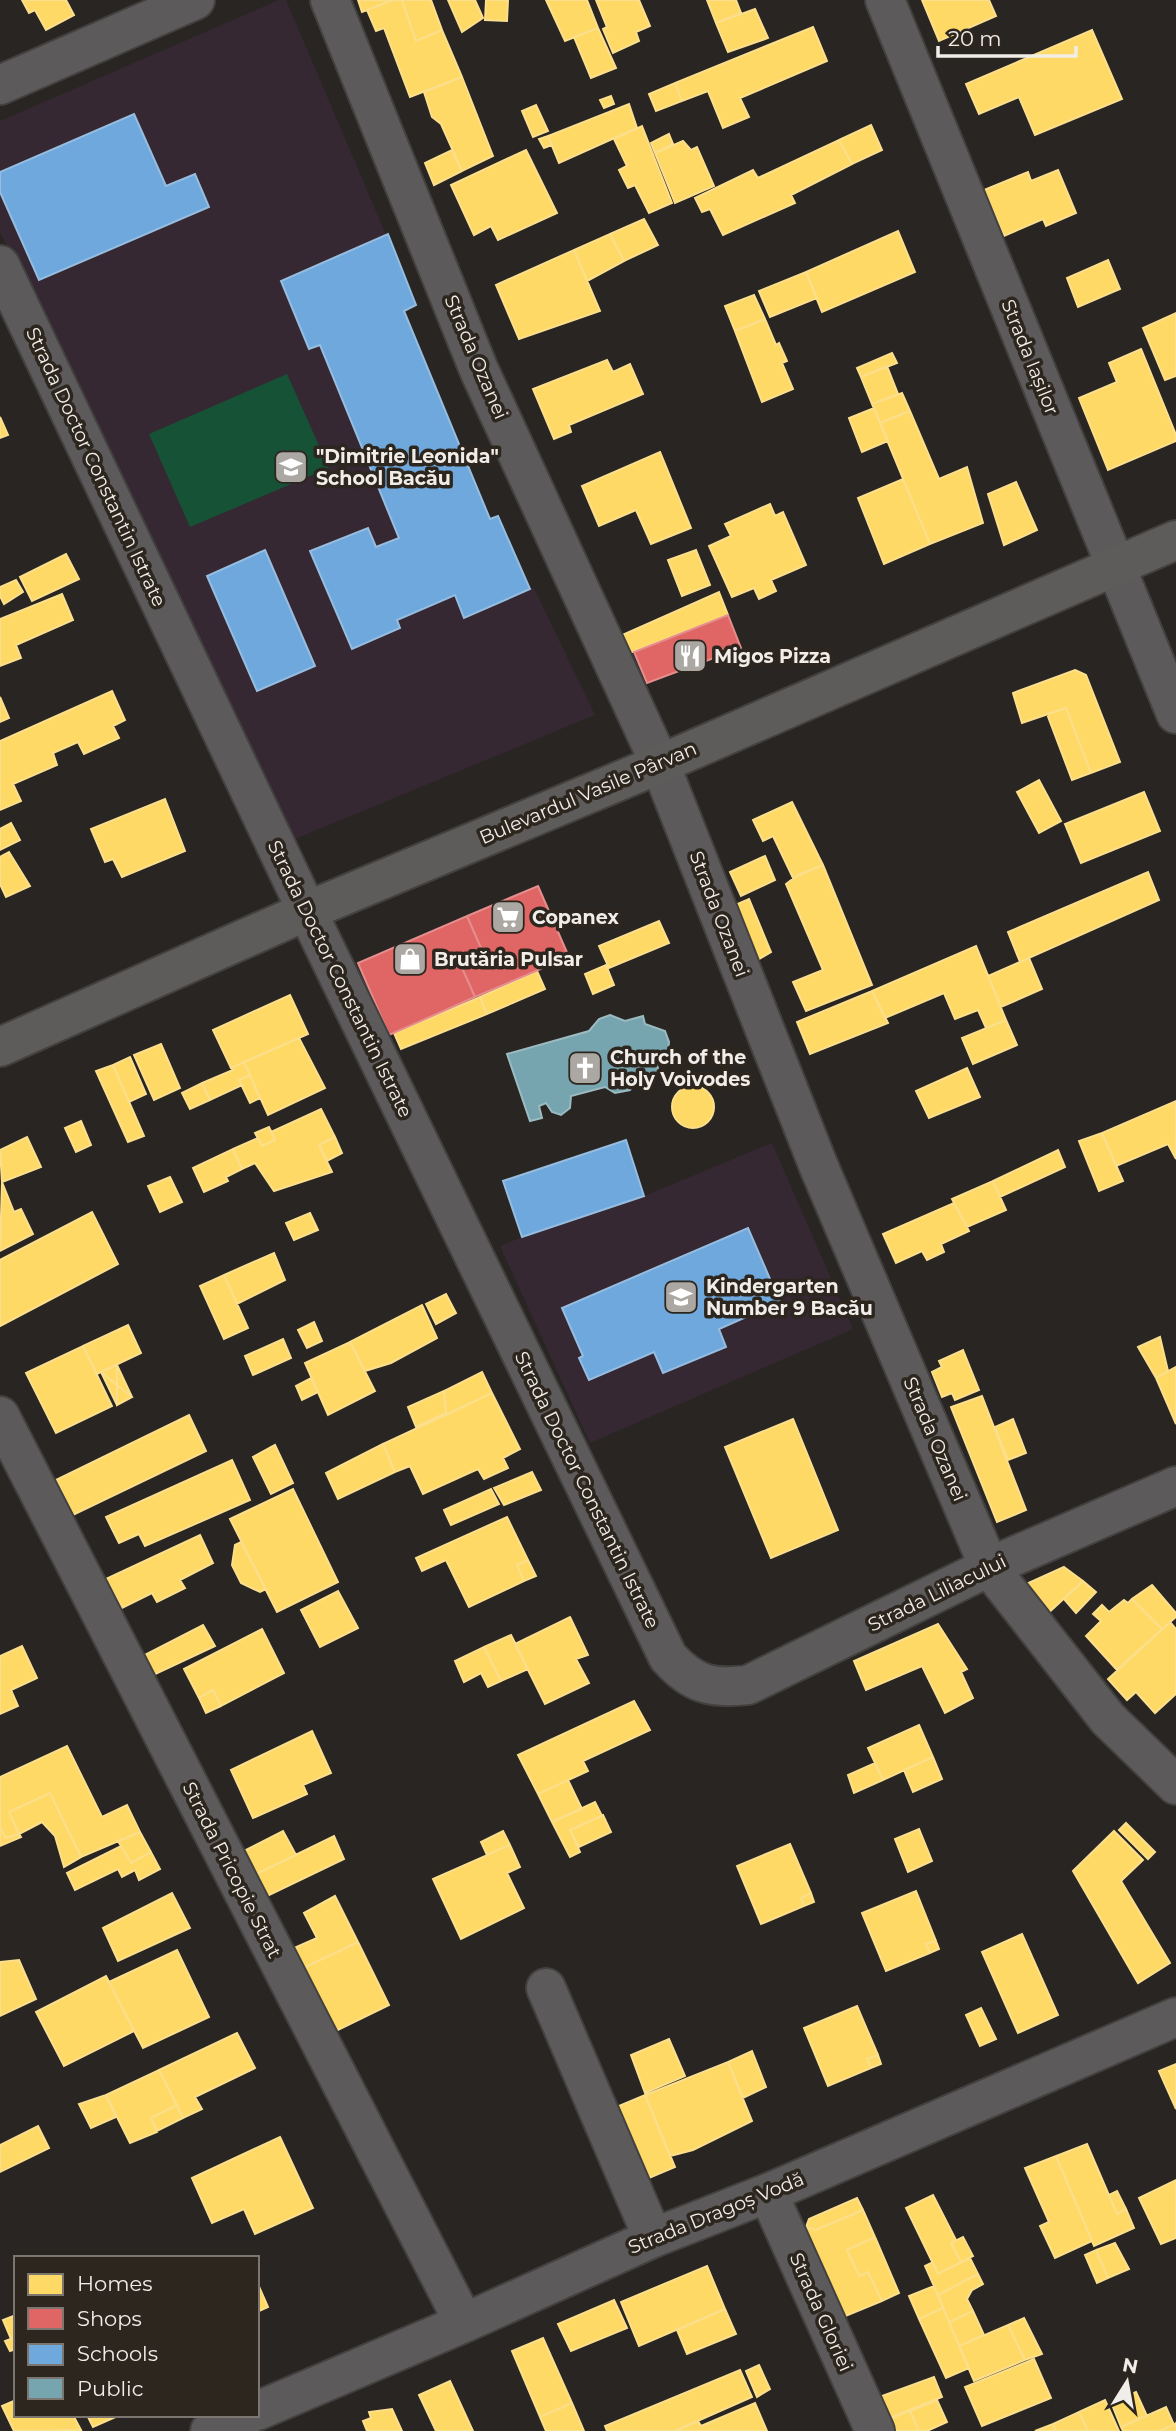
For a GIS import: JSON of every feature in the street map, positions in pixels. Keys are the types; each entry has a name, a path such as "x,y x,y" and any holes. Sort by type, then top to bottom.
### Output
{"street":[{"path":"0,85 195,0"},
{"name":"Strada Ozanei","path":"330,0 480,370 660,764 819,1167 989,1567 1108,1720 1176,1785"},
{"name":"Strada Iașilor","path":"885,0 1176,714"},
{"name":"Strada Doctor Constantin Istrate","path":"0,265 307,911 668,1657 696,1681"},
{"name":"Bulevardul Vasile Pârvan","path":"0,1047 307,911 660,764 1176,540"},
{"name":"Strada Pricopie Strat","path":"0,1416 464,2323"},
{"name":"Strada Liliacului","path":"696,1681 727,1687 748,1685 989,1567 1176,1486"},
{"path":"546,1988 653,2238"},
{"name":"Strada Dragoș Vodă","path":"259,2410 464,2323 653,2238 768,2193 1176,2017"},
{"name":"Strada Gloriei","path":"768,2193 875,2431"},
{"path":"210,2431 243,2417"}],"shaded area":[{"name":"\"Dimitrie Leonida\" School Bacău","path":"279,0 286,0 416,305 404,311 490,519 530,589 534,588 595,715 295,839 0,232 0,121"},
{"name":"Kindergarten Number 9 Bacău","path":"772,1143 853,1329 590,1443 500,1246 644,1196"}],"green space":[{"path":"287,374 329,468 190,527 149,434"}],"building: Homes":[{"path":"22,0 66,0 74,15 46,30 35,10 29,13"},
{"path":"358,0 393,0 362,12"},
{"path":"393,0 402,0 416,41 442,30 462,77 410,97 384,28 376,31 367,10"},
{"path":"402,0 431,0 442,30 416,41"},
{"path":"448,0 475,0 483,18 462,32"},
{"path":"486,0 508,0 507,21 485,20"},
{"path":"546,0 587,0 598,28 565,41"},
{"path":"596,0 639,0 650,26 636,32 639,41 613,53 603,29 607,27"},
{"path":"707,0 736,0 741,13 716,23"},
{"path":"922,0 989,0 996,16 939,41"},
{"path":"755,9 768,38 728,52 716,23"},
{"path":"813,27 827,61 740,98 749,117 723,128 708,91 682,101 675,83"},
{"path":"598,28 616,68 591,78 574,37"},
{"path":"1092,30 1122,99 1035,135 1019,97 979,114 966,84"},
{"path":"462,77 493,156 462,171 441,124 432,117 424,92"},
{"path":"675,83 682,101 656,111 649,94"},
{"path":"611,96 614,104 604,108 600,100"},
{"path":"629,104 637,128 559,163 548,136"},
{"path":"536,105 548,131 533,137 522,111"},
{"path":"871,125 882,150 852,164 839,140"},
{"path":"642,126 672,203 649,213 635,185 628,188 619,170 627,166 614,139"},
{"path":"669,134 673,144 655,153 651,143"},
{"path":"548,136 552,145 544,148 539,139"},
{"path":"839,140 852,164 791,195 795,203 723,235 710,209 702,212 695,198 753,170 758,178"},
{"path":"683,141 691,150 697,147 714,186 675,203 655,153"},
{"path":"452,150 462,171 434,185 425,163"},
{"path":"526,150 557,213 498,240 491,226 474,235 451,185"},
{"path":"1058,170 1076,213 1046,226 1043,219 1004,236 984,190 1028,172 1031,181"},
{"path":"644,219 658,245 624,261 610,234"},
{"path":"898,231 915,272 822,312 806,272"},
{"path":"610,234 624,261 587,281 574,250"},
{"path":"574,250 600,311 519,339 496,285"},
{"path":"1108,260 1120,289 1078,307 1067,278"},
{"path":"806,272 817,298 770,317 759,291"},
{"path":"754,295 765,319 735,331 725,306"},
{"path":"1176,313 1176,376 1165,380 1143,328"},
{"path":"765,319 776,345 779,343 787,361 782,363 793,389 762,402 735,331"},
{"path":"1141,349 1176,435 1176,441 1108,470 1079,398 1117,382 1109,363"},
{"path":"892,353 897,363 861,377 857,368"},
{"path":"607,360 613,372 630,364 643,394 569,425 571,432 554,439 533,389"},
{"path":"887,366 898,394 872,404 861,377"},
{"path":"902,393 910,411 880,423 872,404"},
{"path":"874,408 888,441 862,452 849,418"},
{"path":"910,411 939,479 967,467 983,523 930,544 880,423"},
{"path":"0,417 8,435 0,438"},
{"path":"660,452 691,528 651,544 636,510 599,526 582,486"},
{"path":"903,479 930,544 884,564 858,498"},
{"path":"1016,482 1037,530 1004,545 988,494"},
{"path":"770,504 775,516 783,512 806,565 771,580 776,591 759,599 754,588 732,597 709,546 731,536 725,524"},
{"path":"696,550 710,585 682,596 668,560"},
{"path":"66,554 79,579 32,601 20,577"},
{"path":"16,580 23,592 4,604 0,587"},
{"path":"719,592 728,615 627,654 620,636"},
{"path":"62,594 73,620 16,645 21,658 0,666 0,619"},
{"path":"1075,670 1086,675 1120,762 1091,773 1066,708 1022,723 1013,693"},
{"path":"112,691 125,720 113,726 119,738 84,754 78,742 53,753 57,765 13,784 21,801 0,810 0,741"},
{"path":"0,697 9,718 0,722"},
{"path":"1066,708 1091,773 1072,780 1047,714"},
{"path":"1039,780 1061,821 1039,833 1017,792"},
{"path":"1144,792 1160,831 1081,863 1065,824"},
{"path":"165,799 185,851 122,877 113,859 105,862 91,829"},
{"path":"792,802 823,865 793,878 773,836 763,841 753,820"},
{"path":"11,823 20,840 0,850 0,829"},
{"path":"9,852 30,886 6,897 0,884 0,857"},
{"path":"765,856 775,880 741,896 730,872"},
{"path":"823,865 872,985 806,1011 793,982 823,970 786,884 798,875"},
{"path":"1148,872 1159,900 1020,962 1008,932"},
{"path":"749,899 771,952 751,964 728,908"},
{"path":"659,921 669,943 609,968 599,946"},
{"path":"976,946 1006,1020 986,1028 978,1010 955,1019 944,993 885,1018 872,991"},
{"path":"1029,958 1042,989 1001,1007 988,976"},
{"path":"606,965 614,985 593,994 585,974"},
{"path":"537,971 545,989 487,1014 480,997"},
{"path":"872,991 888,1023 810,1054 797,1022"},
{"path":"290,995 308,1034 231,1068 213,1030"},
{"path":"480,997 487,1014 401,1049 394,1033"},
{"path":"1006,1020 1017,1045 973,1064 962,1038"},
{"path":"299,1038 325,1088 268,1115 244,1062"},
{"path":"161,1044 180,1088 154,1100 134,1055"},
{"path":"130,1057 146,1094 129,1102 113,1065"},
{"path":"244,1062 250,1075 239,1080 242,1085 210,1100 202,1083 233,1070 231,1068"},
{"path":"113,1065 144,1136 128,1142 96,1071"},
{"path":"967,1068 980,1097 929,1118 916,1091"},
{"path":"250,1075 260,1098 250,1103 239,1080"},
{"path":"202,1083 210,1100 190,1109 182,1093"},
{"path":"693,1086 708,1092 714,1107 708,1122 693,1128 678,1122 672,1107 678,1092"},
{"path":"1176,1101 1176,1159 1168,1144 1116,1166 1102,1133"},
{"path":"321,1109 335,1137 319,1145 332,1172 274,1191 255,1163 242,1169 233,1149 258,1138 262,1146 275,1140 271,1132"},
{"path":"81,1121 91,1145 76,1152 65,1128"},
{"path":"269,1127 275,1140 262,1146 255,1133"},
{"path":"1102,1133 1123,1181 1099,1191 1079,1141"},
{"path":"27,1137 41,1167 2,1182 0,1150"},
{"path":"335,1137 342,1153 327,1161 319,1145"},
{"path":"233,1149 242,1169 226,1177 228,1181 204,1192 193,1168"},
{"path":"1058,1150 1065,1167 1000,1197 993,1181"},
{"path":"170,1177 182,1202 160,1212 148,1186"},
{"path":"993,1181 1006,1210 967,1227 952,1199"},
{"path":"2,1182 14,1212 21,1209 33,1234 0,1251"},
{"path":"954,1203 969,1231 941,1244 944,1252 927,1260 922,1251 896,1263 883,1234"},
{"path":"92,1212 118,1264 0,1326 0,1260"},
{"path":"310,1213 318,1230 294,1240 286,1223"},
{"path":"274,1253 285,1280 237,1304 224,1275"},
{"path":"224,1275 248,1328 224,1339 200,1286"},
{"path":"446,1294 456,1313 436,1324 426,1304"},
{"path":"422,1305 437,1338 391,1363 365,1371 350,1342"},
{"path":"314,1322 322,1341 307,1348 298,1330"},
{"path":"128,1325 141,1353 97,1374 83,1346"},
{"path":"1160,1337 1168,1371 1156,1378 1138,1347"},
{"path":"283,1339 291,1358 253,1375 245,1356"},
{"path":"350,1342 375,1391 328,1415 305,1363"},
{"path":"83,1346 112,1406 56,1433 26,1373"},
{"path":"963,1350 979,1390 955,1400 952,1393 942,1397 932,1372 942,1367 939,1361"},
{"path":"117,1365 132,1397 117,1385"},
{"path":"117,1365 117,1385 101,1372"},
{"path":"1176,1367 1176,1424 1156,1378"},
{"path":"101,1372 117,1385 117,1405"},
{"path":"482,1372 492,1393 446,1415 444,1391"},
{"path":"311,1378 318,1392 302,1400 296,1386"},
{"path":"117,1385 132,1397 117,1405"},
{"path":"444,1391 446,1413 416,1427 408,1407"},
{"path":"492,1393 520,1449 503,1458 508,1468 484,1479 478,1469 423,1494 410,1466 395,1472 383,1444"},
{"path":"982,1396 1026,1510 997,1522 951,1407"},
{"path":"189,1415 206,1451 73,1515 56,1480"},
{"path":"793,1419 838,1530 771,1558 725,1447"},
{"path":"1013,1419 1026,1453 1008,1460 995,1427"},
{"path":"383,1444 395,1472 338,1499 326,1473"},
{"path":"275,1445 293,1483 271,1494 253,1457"},
{"path":"232,1460 250,1500 145,1546 139,1534 119,1543 106,1517"},
{"path":"532,1472 541,1490 504,1505 494,1488"},
{"path":"293,1489 338,1582 277,1612 230,1519"},
{"path":"491,1489 499,1504 451,1525 444,1510"},
{"path":"507,1517 528,1560 517,1565 524,1581 469,1607 446,1560 422,1571 416,1558"},
{"path":"200,1535 213,1563 180,1580 185,1588 157,1602 152,1593 122,1608 106,1579"},
{"path":"241,1542 266,1589 260,1592 241,1583 232,1565 235,1545"},
{"path":"528,1560 536,1576 524,1581 517,1565"},
{"path":"1064,1567 1083,1581 1045,1616 1022,1586"},
{"path":"1083,1581 1096,1592 1076,1613 1064,1599"},
{"path":"1152,1585 1176,1613 1176,1617 1162,1629 1132,1599"},
{"path":"338,1591 358,1628 320,1647 301,1610"},
{"path":"1132,1599 1162,1629 1117,1670 1086,1636 1101,1621 1093,1614 1102,1605 1109,1612 1124,1600 1128,1603"},
{"path":"570,1617 588,1655 576,1659 589,1683 545,1704 515,1644"},
{"path":"1170,1622 1176,1629 1176,1694 1155,1713 1136,1692 1127,1700 1108,1679"},
{"path":"938,1624 967,1669 961,1672 973,1698 945,1713 922,1666 866,1690 854,1661"},
{"path":"203,1625 215,1646 149,1677 139,1658"},
{"path":"262,1629 284,1673 221,1706 213,1690 199,1698 184,1669"},
{"path":"511,1635 528,1669 501,1681 484,1647"},
{"path":"22,1646 37,1678 11,1690 18,1706 0,1714 0,1656"},
{"path":"484,1647 501,1681 488,1687 481,1673 464,1682 455,1661"},
{"path":"213,1690 221,1706 206,1713 199,1698"},
{"path":"634,1701 650,1730 583,1761 588,1771 538,1794 518,1755"},
{"path":"919,1725 933,1757 883,1780 868,1748"},
{"path":"312,1731 331,1773 303,1785 307,1794 253,1818 231,1770"},
{"path":"67,1746 102,1817 127,1805 140,1832 81,1857 50,1793 9,1812 19,1834 6,1838 0,1827 0,1777"},
{"path":"933,1757 942,1779 913,1792 904,1770"},
{"path":"875,1763 883,1780 854,1793 848,1775"},
{"path":"568,1780 582,1809 552,1822 538,1794"},
{"path":"50,1793 81,1857 64,1867 55,1836 42,1822 19,1834 9,1812"},
{"path":"595,1802 602,1816 570,1830 580,1852 570,1857 552,1822"},
{"path":"603,1815 611,1832 579,1847 570,1830"},
{"path":"1126,1823 1155,1852 1148,1859 1119,1830"},
{"path":"0,1827 6,1838 19,1834 21,1837 0,1846"},
{"path":"919,1829 932,1861 908,1872 895,1839"},
{"path":"283,1831 296,1855 250,1877 238,1854"},
{"path":"503,1831 510,1845 487,1855 481,1842"},
{"path":"1114,1831 1143,1860 1121,1881 1170,1963 1138,1983 1073,1871"},
{"path":"140,1832 151,1852 131,1863 118,1841"},
{"path":"334,1836 344,1859 261,1899 250,1877"},
{"path":"790,1844 811,1893 801,1898 804,1906 761,1924 737,1866"},
{"path":"510,1845 520,1867 507,1873 524,1908 461,1939 433,1879"},
{"path":"121,1846 131,1863 151,1852 160,1869 139,1880 135,1870 122,1877 118,1869 75,1890 67,1873"},
{"path":"916,1891 936,1941 926,1944 930,1953 886,1971 862,1913"},
{"path":"172,1893 190,1928 118,1961 103,1928"},
{"path":"811,1893 814,1902 804,1906 801,1898"},
{"path":"335,1896 358,1942 295,1972 285,1952 317,1938 304,1913"},
{"path":"1022,1934 1058,2015 1018,2033 982,1952"},
{"path":"936,1941 939,1949 930,1953 926,1944"},
{"path":"358,1942 389,2005 338,2030 321,2025 295,1972"},
{"path":"177,1950 209,2017 143,2048 109,1982"},
{"path":"19,1960 36,1999 0,2016 0,1962"},
{"path":"106,1976 134,2031 64,2066 36,2012"},
{"path":"857,2006 878,2055 867,2059 871,2068 828,2086 804,2028"},
{"path":"981,2008 996,2039 980,2046 966,2015"},
{"path":"237,2033 255,2068 195,2097 202,2109 183,2118 159,2070"},
{"path":"669,2039 685,2076 645,2093 631,2055"},
{"path":"752,2051 766,2087 743,2098 728,2062"},
{"path":"878,2055 881,2064 871,2068 867,2059"},
{"path":"728,2062 752,2121 693,2150 670,2156 645,2095"},
{"path":"1176,2064 1176,2109 1159,2071"},
{"path":"159,2070 177,2105 151,2118 157,2132 130,2143 106,2095"},
{"path":"106,2095 116,2117 91,2128 79,2104"},
{"path":"645,2095 675,2167 649,2178 637,2149 631,2151 614,2108"},
{"path":"177,2105 183,2118 157,2131 151,2118"},
{"path":"38,2126 49,2148 0,2172 0,2145"},
{"path":"280,2137 313,2208 255,2234 244,2209 212,2223 192,2178"},
{"path":"1087,2144 1117,2214 1126,2209 1134,2228 1094,2246 1056,2156"},
{"path":"1056,2156 1092,2241 1055,2258 1040,2226 1049,2222 1025,2168"},
{"path":"1176,2180 1176,2238 1161,2244 1139,2198"},
{"path":"1117,2191 1126,2209 1117,2214 1109,2195"},
{"path":"933,2195 956,2240 951,2243 961,2262 938,2274 906,2208"},
{"path":"857,2198 863,2210 816,2230 806,2227 809,2219"},
{"path":"863,2210 875,2237 847,2250 859,2276 868,2272 882,2301 843,2317 800,2241 806,2227 816,2230"},
{"path":"875,2237 899,2293 882,2301 868,2272 859,2276 847,2250"},
{"path":"963,2237 973,2256 961,2262 951,2243"},
{"path":"1115,2243 1129,2269 1108,2278 1096,2250"},
{"path":"1096,2250 1108,2278 1097,2283 1085,2255"},
{"path":"970,2258 978,2274 938,2295 925,2266 933,2262 938,2274"},
{"path":"707,2266 725,2309 639,2346 621,2302"},
{"path":"978,2274 983,2284 972,2290 967,2299 973,2311 949,2322 938,2295"},
{"path":"934,2286 943,2308 919,2319 909,2296"},
{"path":"259,2287 268,2307 259,2311"},
{"path":"614,2300 627,2328 571,2351 558,2324"},
{"path":"943,2308 969,2368 946,2378 919,2319"},
{"path":"725,2309 736,2334 687,2354 677,2330"},
{"path":"973,2311 984,2335 959,2346 949,2322"},
{"path":"14,2316 14,2338 11,2339 3,2320"},
{"path":"1024,2318 1042,2354 1025,2360 1008,2325"},
{"path":"1008,2325 1025,2360 974,2381 959,2346"},
{"path":"14,2338 14,2350 10,2351 5,2341"},
{"path":"543,2338 572,2403 540,2417 512,2351"},
{"path":"1034,2359 1051,2398 982,2426 965,2387"},
{"path":"759,2365 770,2389 757,2397 746,2371"},
{"path":"740,2370 752,2397 675,2431 607,2431 605,2426"},
{"path":"934,2377 942,2397 887,2419 879,2397"},
{"path":"450,2381 473,2431 436,2431 419,2395"},
{"path":"1136,2392 1147,2416 1121,2427 1111,2402"},
{"path":"937,2400 947,2422 927,2431 919,2431 910,2411"},
{"path":"1105,2400 1119,2431 1088,2431 1079,2412"},
{"path":"14,2401 14,2417 74,2417 81,2430 14,2431 2,2406"},
{"path":"572,2403 584,2431 546,2431 540,2417"},
{"path":"755,2403 767,2431 675,2431 698,2421 701,2426"},
{"path":"1166,2407 1174,2425 1159,2431 1123,2431 1121,2427"},
{"path":"392,2409 402,2431 367,2431 363,2421 371,2418 369,2412"},
{"path":"910,2411 919,2431 879,2431 876,2424"},
{"path":"1079,2412 1088,2431 1056,2431 1053,2424"},
{"path":"88,2417 116,2417 93,2427"},
{"path":"1176,2423 1176,2431 1159,2431 1174,2425"},
{"path":"1053,2424 1056,2431 1035,2431"}],"building: Shops":[{"path":"728,615 741,648 647,683 634,652"},
{"path":"538,886 569,957 475,997 462,968 485,957 467,916"},
{"path":"467,916 485,957 462,968 475,997 389,1035 358,963"}],"building: Schools":[{"path":"134,114 166,186 195,174 209,207 39,280 0,192 0,172"},
{"path":"388,234 416,305 404,311 490,519 498,516 530,589 464,618 455,595 397,620 400,628 352,649 310,551 368,528 376,547 399,538 320,345 309,349 281,281"},
{"path":"265,550 315,666 257,691 207,576"},
{"path":"626,1140 644,1196 522,1237 503,1181"},
{"path":"748,1228 780,1302 719,1329 726,1347 663,1373 654,1352 589,1380 579,1358 583,1356 562,1308"}],"building: Public":[{"name":"Church of the Holy Voivodes","path":"610,1015 625,1021 643,1016 645,1024 665,1031 669,1042 668,1053 657,1065 659,1072 641,1077 630,1090 615,1093 605,1087 571,1096 570,1108 561,1115 552,1112 546,1103 539,1106 542,1118 530,1121 507,1054 589,1031 599,1019"}],"place":[{"name":"\"Dimitrie Leonida\" School Bacău","path":"291,467"},
{"name":"Migos Pizza","path":"690,656"},
{"name":"Copanex","path":"508,917"},
{"name":"Brutăria Pulsar","path":"410,959"},
{"name":"Church of the Holy Voivodes","path":"585,1068"},
{"name":"Kindergarten Number 9 Bacău","path":"681,1297"}]}
